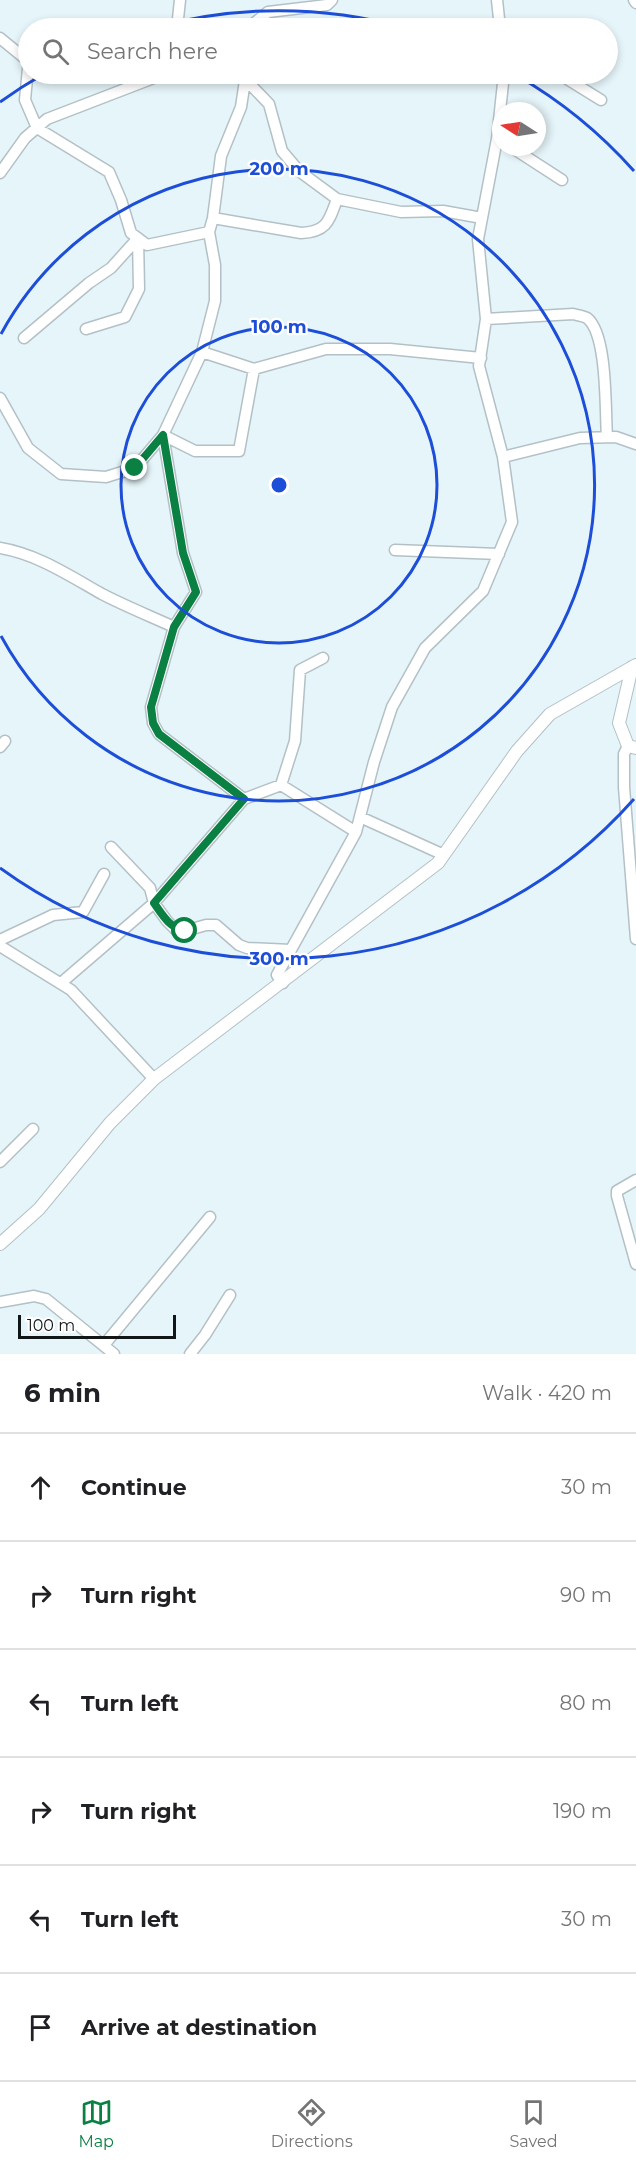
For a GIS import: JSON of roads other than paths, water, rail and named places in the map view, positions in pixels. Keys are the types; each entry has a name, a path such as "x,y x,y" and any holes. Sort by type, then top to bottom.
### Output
{"street":[{"path":"178,18 180,0"},
{"path":"261,18 277,5 327,5 332,0"},
{"path":"497,0 499,18"},
{"path":"0,38 18,53"},
{"path":"26,84 25,100 37,128 109,172 131,233 147,244 209,232"},
{"path":"0,173 26,138 47,120 139,84"},
{"path":"0,398 28,448 61,474 106,477 135,468 163,435 202,352 215,301 215,265 209,232 213,218 220,156 241,107 244,84"},
{"path":"252,84 269,104 282,151 300,171 337,199 401,213 443,211 482,218"},
{"path":"502,102 503,84"},
{"path":"576,84 602,100"},
{"path":"283,983 277,975 356,832 374,762 392,707 425,648 483,591 512,522 503,457 479,366 486,319 478,239 496,156"},
{"path":"525,156 562,180"},
{"path":"213,218 301,233 313,232 328,224 337,199"},
{"path":"87,329 125,317 139,290 138,238"},
{"path":"24,338 89,283 111,268 138,238"},
{"path":"486,319 573,314 587,318 597,334 602,349 607,437"},
{"path":"202,352 254,369 326,349 390,349 481,358"},
{"path":"163,435 195,451 239,451 254,369"},
{"path":"163,435 183,553 196,592 174,627 151,707 153,723 159,734 244,799"},
{"path":"503,457 580,438 616,437 636,444"},
{"path":"0,548 25,554 104,595 174,627"},
{"path":"394,550 498,554"},
{"path":"61,983 154,903 244,799 280,785 295,741 300,670 323,658"},
{"path":"634,666 619,723 632,747 624,754 624,787 632,858 636,939"},
{"path":"0,1244 39,1209 110,1123 154,1079 438,863 517,751 550,714 634,666"},
{"path":"280,785 356,832"},
{"path":"360,817 444,855"},
{"path":"111,847 150,888 154,903 175,928 185,931 206,925 216,925 239,945 247,948 291,950"},
{"path":"0,940 53,915 83,912 104,874"},
{"path":"0,946 71,990 154,1079"},
{"path":"0,1162 33,1129"},
{"path":"636,1180 617,1191 636,1264"},
{"path":"104,1345 210,1217"},
{"path":"0,1302 34,1296 46,1299 114,1354"},
{"path":"190,1354 230,1296"}]}
